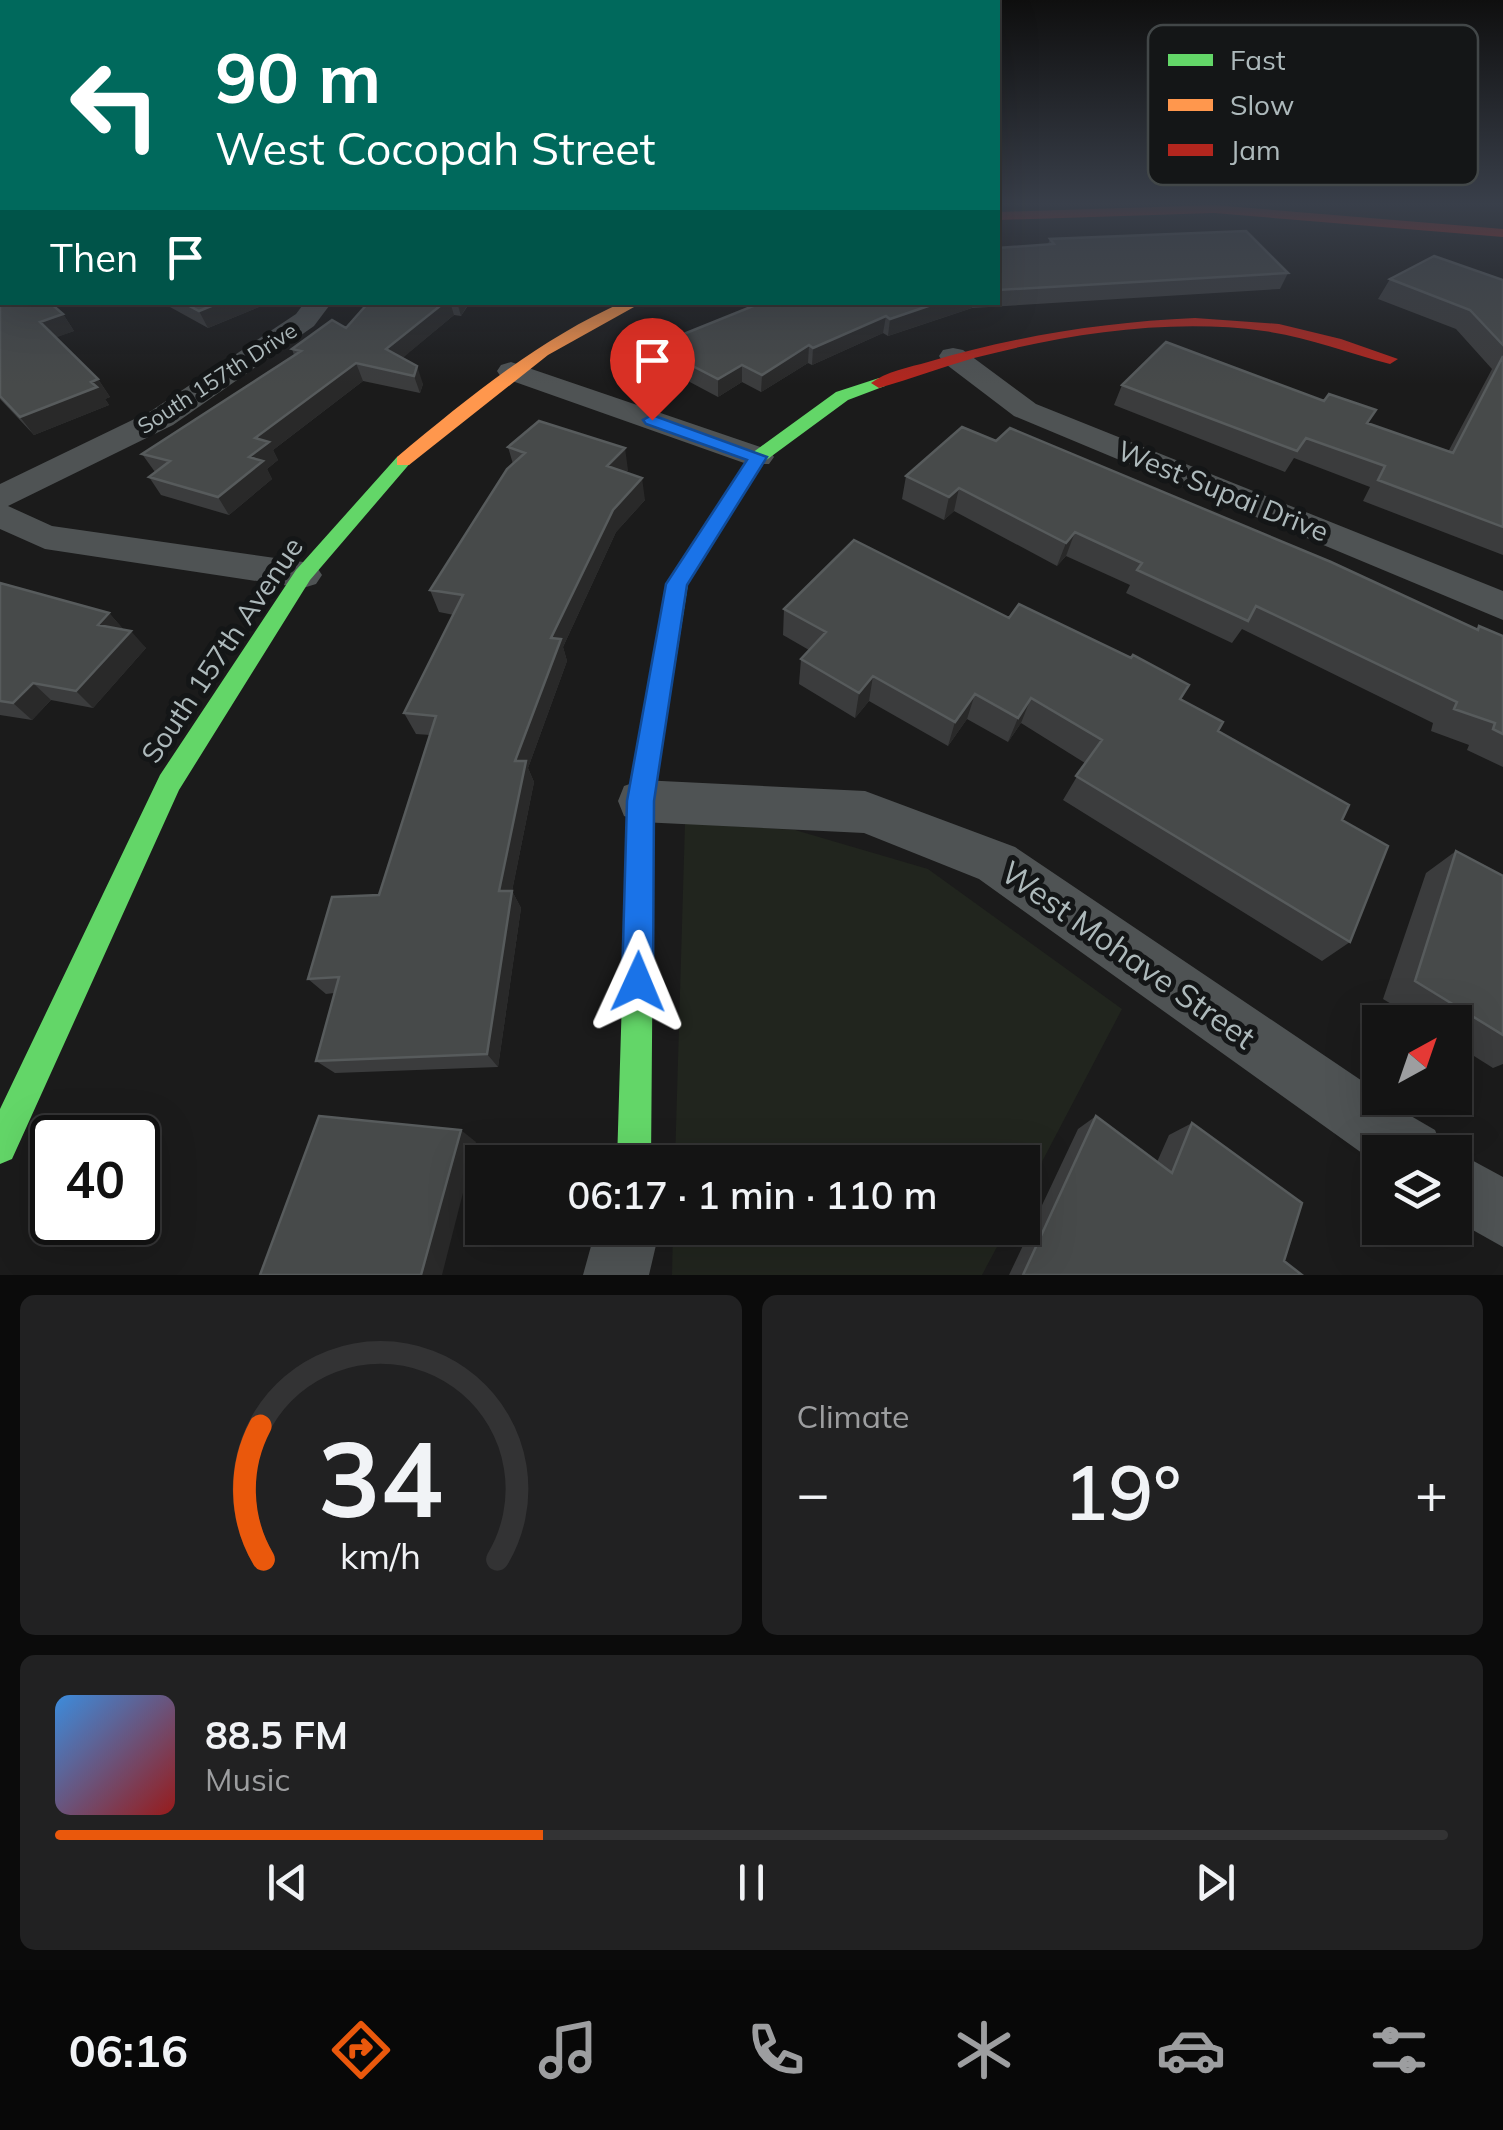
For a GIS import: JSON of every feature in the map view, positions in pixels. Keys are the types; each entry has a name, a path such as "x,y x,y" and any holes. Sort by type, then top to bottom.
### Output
{"street":[{"name":"South 157th Drive","path":"0,497 162,418 305,320 317,305"},
{"name":"South 157th Avenue","path":"0,1147 169,783 303,575 386,474 511,370 604,315 629,305"},
{"path":"634,1145 641,801 676,584 758,457 842,396 953,356 1096,330 1241,324 1318,336 1390,359"},
{"name":"West Supai Drive","path":"953,356 1025,410 1503,606"},
{"path":"511,370 758,457"},
{"path":"0,515 45,537 303,575"},
{"name":"West Mohave Street","path":"641,801 864,812 996,862 1389,1135"},
{"path":"1472,1194 1503,1215"},
{"path":"616,1275 624,1245"}],"shaded area":[{"path":"685,823 795,830 928,869 1122,1009 1040,1166 1040,1145 676,1145"},
{"path":"673,1245 998,1245 982,1275 672,1275"}],"building":[{"path":"1000,264 1280,264 1288,273 1000,290"},
{"path":"1418,264 1458,264 1503,280 1503,345 1470,310 1390,279"},
{"path":"0,305 52,305 63,314 40,322 98,379 91,382 97,387 20,417 0,396"},
{"path":"188,305 214,305 199,311"},
{"path":"366,305 441,305 386,349 417,366 414,376 356,363 255,438 269,442 249,457 263,461 218,497 149,477 170,461 142,454 301,351 292,349 332,320 346,328"},
{"path":"756,305 931,305 890,319 886,316 813,348 809,345 762,375 742,365 718,379 654,346"},
{"path":"1166,342 1324,401 1329,394 1376,410 1367,423 1453,453 1503,356 1503,527 1378,480 1385,466 1306,438 1297,451 1122,385"},
{"path":"539,421 625,448 607,466 642,478 613,510 551,638 561,639 515,761 526,761 499,891 512,891 487,1054 316,1061 339,977 308,979 332,897 379,895 436,716 404,713 463,595 430,590 507,469 525,453 508,447"},
{"path":"962,427 996,441 1010,428 1331,562 1478,630 1479,626 1503,636 1503,734 1493,729 1495,723 1454,709 1457,702 1256,606 1248,621 1137,570 1142,563 1075,532 1066,543 959,488 949,497 906,476"},
{"path":"854,540 1009,618 1019,604 1131,658 1133,655 1189,685 1180,699 1223,722 1218,731 1349,805 1342,820 1388,846 1350,942 1076,776 1102,740 1031,698 1018,718 975,694 955,722 873,676 859,693 801,659 826,632 784,609"},
{"path":"0,583 109,613 98,625 131,631 76,691 33,683 13,703 0,701"},
{"path":"1456,851 1503,876 1503,1035 1472,1016 1472,1005 1454,1005 1415,981"},
{"path":"319,1116 461,1130 421,1275 260,1275"},
{"path":"1096,1116 1172,1173 1192,1123 1302,1203 1284,1261 1302,1275 1023,1275"}],"traffic: fast":[{"path":"634,1145 641,801 677,584 758,457 842,396 879,383"},
{"path":"0,1147 169,783 303,575 403,461"}],"traffic: slow":[{"path":"403,461 542,352 629,305"}],"traffic: jam":[{"path":"879,383 1011,344 1149,324 1260,326 1317,337 1390,359"}],"route":[{"path":"638,982 641,801 676,584 758,457 652,420"}]}
